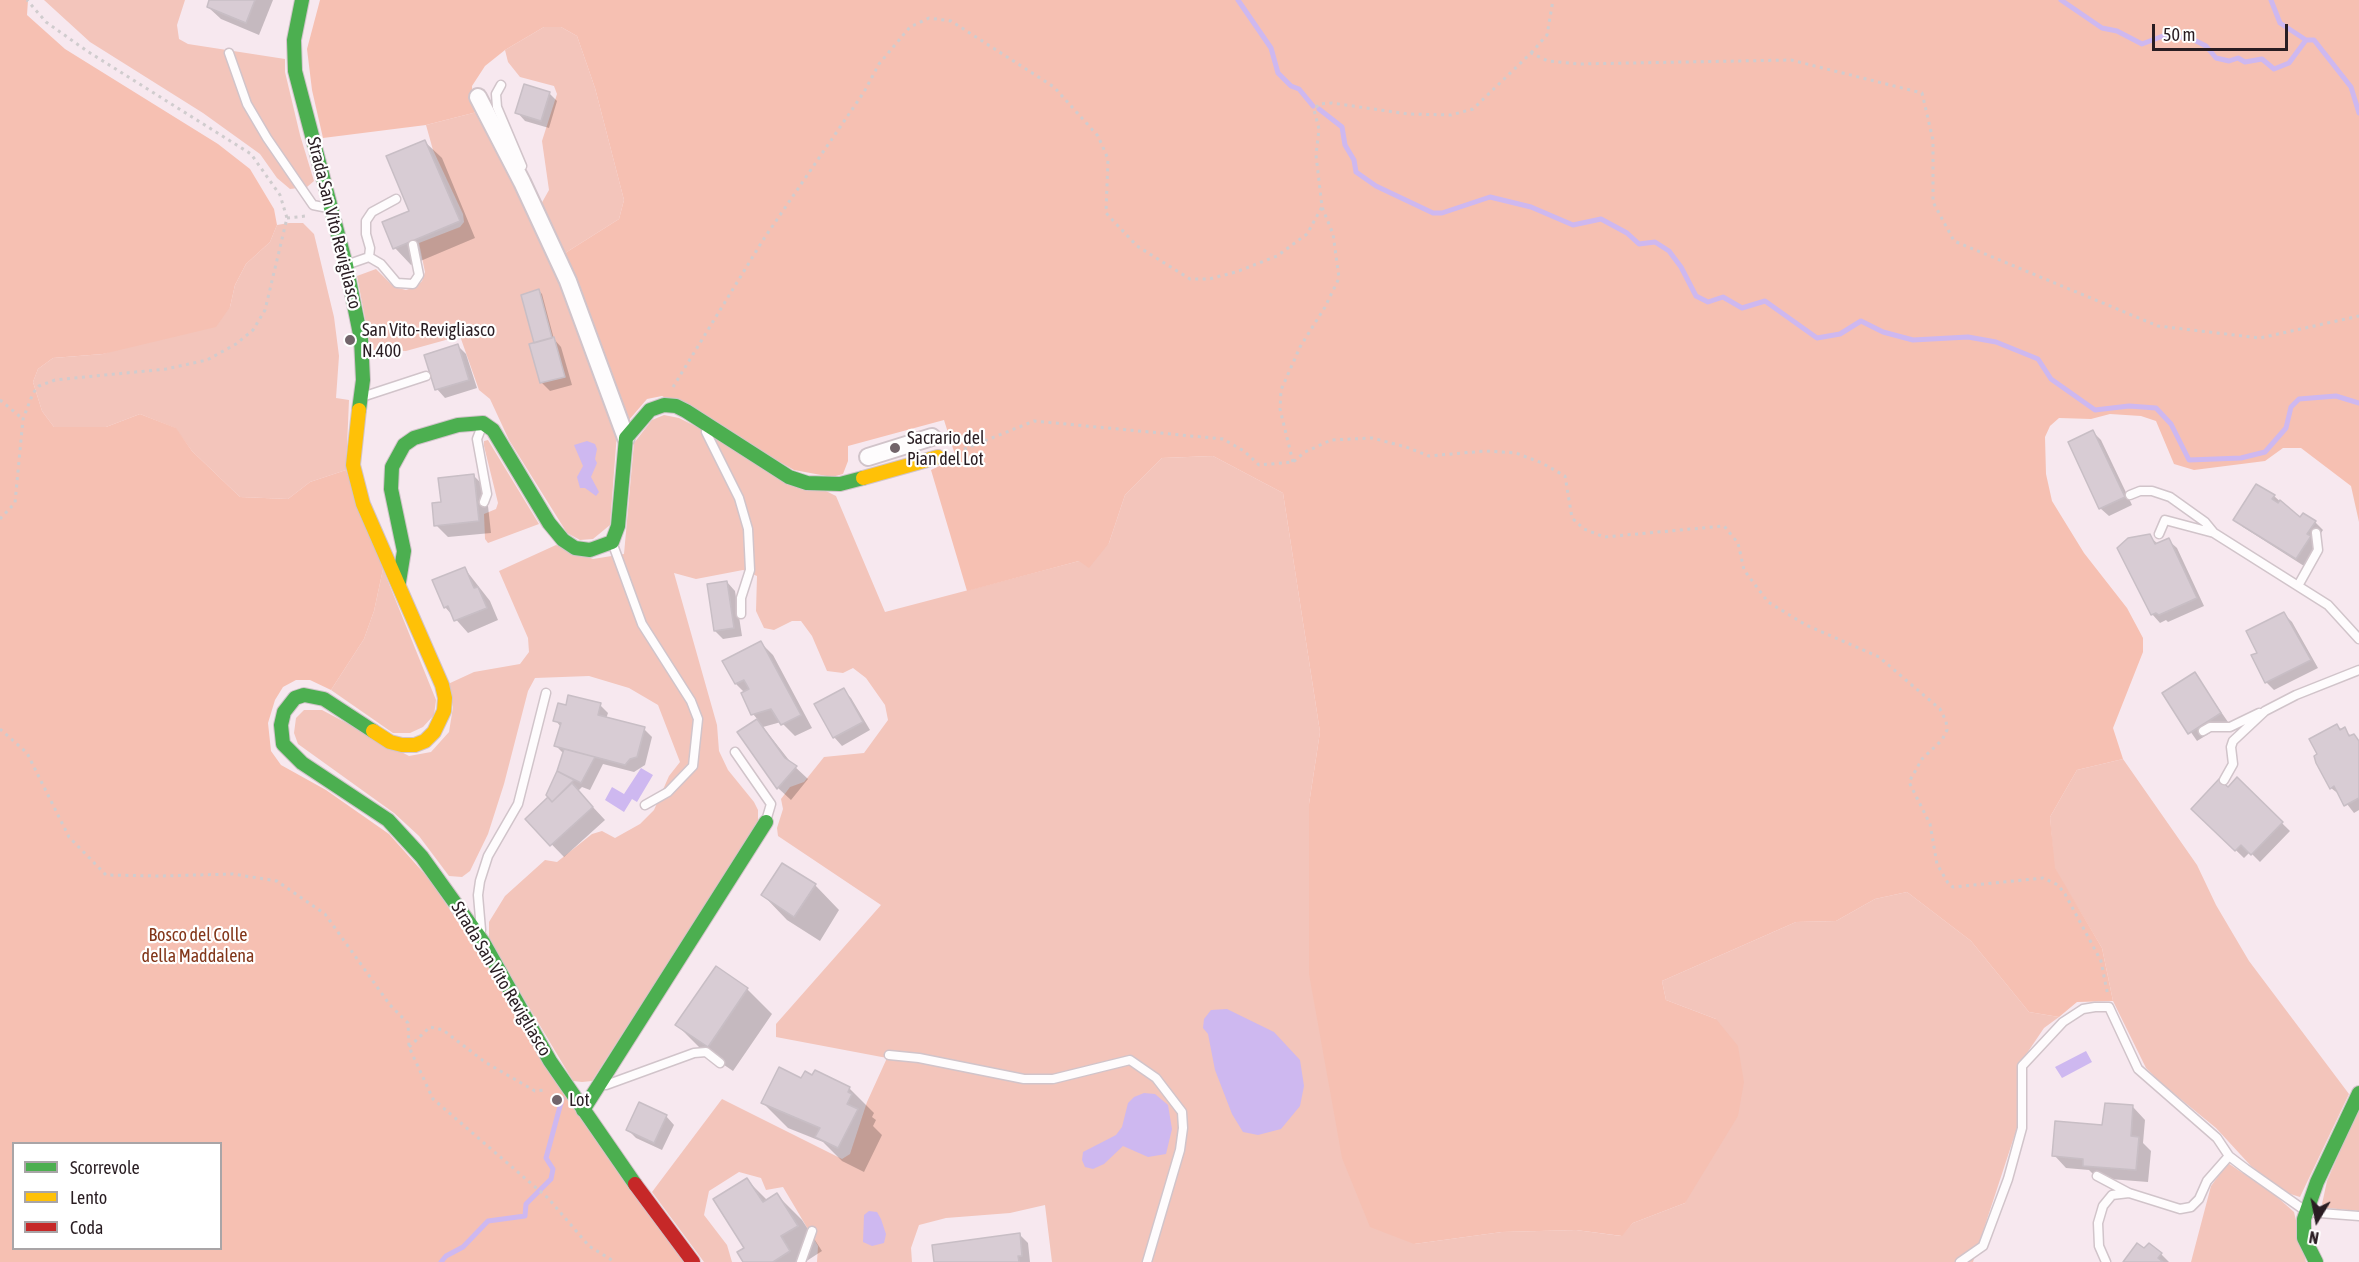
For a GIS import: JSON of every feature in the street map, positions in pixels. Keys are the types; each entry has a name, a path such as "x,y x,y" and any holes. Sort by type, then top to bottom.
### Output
{"street":[{"name":"Strada San Vito Revigliasco","path":"302,0 294,40 295,71 346,265 361,339 361,397 353,465 363,504 442,685 444,711 434,732 425,741 415,745 390,742 324,699 304,695 295,698 284,712 281,735 283,744 296,758 388,820 406,837 464,913 483,942 523,1017 567,1087 693,1262"},
{"path":"399,583 404,551 391,489 392,467 397,454 414,438 458,425 483,423 493,430 549,523 563,540 575,548 590,550 612,542 618,526 626,438 568,281 522,182 478,97"},
{"path":"626,438 650,410 664,405 676,406 789,477 807,483 840,484 938,457"},
{"path":"868,457 932,437"},
{"path":"584,1110 766,822"},
{"path":"2316,1262 2304,1239 2307,1212 2317,1182 2359,1093"}],"lane":[{"path":"229,53 247,104 267,138 313,205 331,209"},
{"path":"501,85 496,94 497,107 522,168 522,182"},
{"path":"369,257 366,220 372,212 396,199"},
{"path":"346,265 369,257 381,264 397,283 413,284 419,275 412,245"},
{"path":"361,397 426,376"},
{"path":"701,421 739,498 748,529 750,570 741,598 741,614"},
{"path":"483,423 477,439 486,494 484,502"},
{"path":"2130,495 2140,491 2152,491 2170,497 2205,522 2214,533"},
{"path":"2159,534 2166,520 2214,533 2336,610 2359,639"},
{"path":"2298,584 2318,550 2316,533"},
{"path":"612,542 642,624 691,702 698,719 693,766 668,792 645,805"},
{"path":"2203,731 2210,727 2230,727 2296,695 2359,671"},
{"path":"483,942 478,895 480,881 488,856 518,804 546,693"},
{"path":"2224,780 2234,764 2231,747 2233,741 2265,711"},
{"path":"735,752 771,804 766,822"},
{"path":"1960,1262 1983,1246 2008,1179 2022,1128 2022,1066 2063,1022 2083,1009 2109,1007 2138,1069 2217,1138 2229,1156 2307,1212 2359,1216"},
{"path":"597,1089 694,1053 706,1053 720,1063"},
{"path":"889,1055 919,1058 1034,1079 1053,1079 1130,1060 1156,1078 1182,1112 1183,1128 1177,1159 1147,1262"},
{"path":"2097,1176 2129,1193 2180,1209 2191,1207 2199,1199 2207,1181 2229,1156"},
{"path":"2106,1262 2100,1246 2098,1223 2103,1206 2112,1195 2129,1193"},
{"path":"801,1262 812,1231"}],"path":[{"path":"0,519 15,503 22,419 33,393 39,386 55,380 166,369 207,360 236,344 253,330 265,310 287,218 280,195 251,154 87,51 46,22 27,0"},
{"path":"1293,462 1280,409 1281,390 1300,347 1326,308 1339,278 1333,234 1322,207 1316,155 1319,129 1314,110 1319,104 1332,103 1433,116 1451,115 1473,108 1547,35 1554,0"},
{"path":"664,405 763,240 864,92 879,64 910,27 929,18 951,21 1054,87 1098,136 1108,159 1107,213 1137,246 1190,279 1209,279 1227,275 1277,256 1307,234 1322,207"},
{"path":"1531,53 1548,61 1578,64 1791,60 1922,93 1933,140 1933,202 1954,241 2158,326 2260,338 2359,316"},
{"path":"0,400 22,419"},
{"path":"938,457 977,446 1034,421 1223,439 1244,451 1259,465 1293,462 1305,452 1331,440 1372,438 1429,456 1485,451 1516,453 1565,476 1572,518 1584,529 1604,537 1724,526 1738,543 1744,570 1768,602 1806,624 1879,657 1940,709 1946,721 1947,730 1942,741 1922,759 1909,782 1930,824 1937,864 1942,875 1953,887 2043,878 2058,885 2066,894 2101,961 2109,1007"},
{"path":"0,729 27,753 69,837 106,874 161,876 233,874 278,881 325,914 390,1005 408,1023 409,1047 433,1099 548,1198 589,1246 615,1262"},
{"path":"409,1047 430,1027 443,1030 485,1062 535,1091 567,1087"}],"shaded area":[{"path":"44,0 185,0 177,25 179,39 188,44 285,59 285,72 314,181 307,187 290,189 277,178 260,154 203,113 90,42"},
{"path":"544,27 561,27 577,36 595,88 624,200 619,219 562,255 540,206 549,190 542,141 557,94 554,86 520,77 508,62 505,50"},
{"path":"477,112 488,127 572,300 617,433 610,525 593,539 580,540 567,533 509,440 490,399 479,390 460,336 406,351 371,350 357,276 376,269 394,287 406,290 416,287 422,281 425,272 419,243 460,227 464,222 463,214 433,150 426,125"},
{"path":"303,223 314,234 334,317 339,356 336,398 349,400 346,470 310,482 288,499 240,497 192,451 175,428 140,414 106,427 54,427 42,411 33,382 38,369 53,358 103,354 230,307 235,285 246,264 270,242 277,225"},
{"path":"664,415 679,418 836,496 885,612 1079,561 1109,543 1125,495 1162,458 1213,456 1283,493 1320,732 1309,804 1414,1244 1502,1232 1576,1230 1621,1236 1633,1223 1685,1203 1716,1019 1666,1000 1662,981 1796,922 1836,921 1875,899 1907,892 1971,941 2029,1012 2059,1017 2044,1028 2017,1068 2017,1128 1973,1262 1052,1262 1045,1205 1010,1213 946,1218 919,1225 911,1248 912,1262 817,1262 818,1246 783,1187 766,1190 761,1178 739,1172 709,1191 704,1215 727,1245 732,1262 704,1262 652,1192 722,1099 842,1159 850,1154 867,1102 887,1058 776,1037 776,1024 881,905 778,836 777,828 783,809 781,799 790,787 804,782 824,757 864,753 888,720 885,705 866,678 853,668 843,673 827,671 812,636 801,621 792,621 774,630 764,628 756,611 757,576 743,570 696,579 674,573 717,725 719,751 728,770 754,802 758,810 758,823 592,1081 582,1082 573,1081 489,940 489,922 505,896 545,860 557,862 592,834 602,831 615,838 640,824 654,810 669,776 680,762 658,705 629,688 589,676 535,678 528,691 504,784 488,834 470,871 462,877 449,876 419,836 394,813 298,744 294,733 296,718 304,710 322,710 409,756 431,752 449,732 453,707 448,684 474,672 520,664 529,652 528,638 499,571 556,545 593,559 624,554 634,443 652,420"},
{"path":"488,440 539,524 488,543 485,539 484,514 496,509 498,503 484,446 484,441"},
{"path":"587,441 595,444 597,449 595,459 597,463 591,477 599,492 596,496 585,488 580,488 577,477 583,466 574,445"},
{"path":"383,569 436,700 434,715 423,727 410,733 393,733 331,690 364,639 374,611"},
{"path":"2123,759 2197,865 2216,905 2249,961 2349,1094 2300,1197 2287,1193 2251,1166 2216,1128 2146,1068 2113,1001 2102,948 2054,868 2050,817 2077,770"},
{"path":"641,768 653,775 637,802 632,799 624,812 605,800 612,787 624,794"},
{"path":"1227,1009 1274,1032 1300,1060 1304,1086 1300,1106 1281,1129 1258,1135 1243,1132 1232,1114 1215,1070 1208,1034 1203,1028 1204,1019 1211,1010"},
{"path":"2086,1051 2092,1062 2062,1078 2055,1067"},
{"path":"1144,1093 1155,1094 1168,1105 1172,1129 1166,1154 1148,1157 1123,1146 1104,1164 1093,1169 1085,1167 1082,1160 1083,1152 1116,1135 1122,1127 1128,1103 1134,1097"},
{"path":"2359,1107 2359,1211 2327,1208 2322,1204 2327,1181"},
{"path":"2228,1163 2276,1196 2294,1212 2306,1262 2191,1262 2211,1186"},
{"path":"869,1211 877,1212 881,1219 886,1234 884,1243 872,1246 863,1242 864,1215"}],"green space":[{"name":"Bosco del Colle della Maddalena","path":"0,0 28,0 27,15 65,49 218,144 250,169 274,209 277,225 270,242 246,264 235,285 230,307 216,327 103,354 53,358 38,369 33,382 42,411 54,427 106,427 140,414 176,428 192,451 240,497 288,499 310,482 346,470 383,569 374,611 364,639 331,690 310,680 296,680 283,687 275,700 268,723 271,751 281,765 326,790 389,834 430,880 685,1262 0,1262"},
{"path":"320,0 2359,0 2359,522 2351,486 2301,448 2283,448 2265,461 2194,470 2174,464 2156,421 2141,416 2110,414 2091,419 2059,418 2050,426 2045,437 2046,474 2052,501 2084,553 2127,608 2143,638 2143,652 2113,728 2123,759 2077,770 2050,817 2055,868 2102,948 2113,1001 2077,1002 2059,1017 2029,1012 1971,941 1907,892 1875,899 1836,921 1796,922 1662,981 1666,1000 1716,1019 1738,1046 1744,1082 1738,1116 1685,1203 1633,1223 1622,1236 1576,1230 1502,1232 1414,1244 1370,1227 1342,1158 1309,974 1309,804 1320,732 1283,493 1213,456 1162,458 1125,495 1109,543 1089,568 1079,561 967,591 931,470 956,458 944,420 848,446 848,461 843,474 832,477 794,470 662,396 647,399 629,420 624,418 562,255 619,219 624,200 595,88 577,36 561,27 544,27 505,50 485,66 472,86 473,103 477,112 426,125 323,138 312,90 307,49"}],"building":[{"path":"209,0 255,0 246,23 207,7"},
{"path":"524,84 550,92 541,121 515,113"},
{"path":"425,140 460,221 393,249 382,222 409,211 386,156"},
{"path":"539,289 552,338 534,343 521,295"},
{"path":"554,337 565,377 540,383 529,344"},
{"path":"458,344 469,380 435,390 424,355"},
{"path":"2093,430 2125,497 2099,509 2068,442"},
{"path":"474,474 479,521 434,526 432,503 441,502 438,478"},
{"path":"2256,484 2275,495 2272,499 2278,503 2280,500 2300,517 2303,513 2316,521 2307,534 2311,536 2296,559 2233,520"},
{"path":"2150,534 2155,544 2169,538 2197,598 2159,615 2156,613 2151,615 2117,548 2128,538"},
{"path":"465,567 474,588 478,587 487,608 454,621 448,606 444,608 432,580"},
{"path":"727,581 734,628 714,631 707,584"},
{"path":"2284,612 2311,660 2265,683 2251,655 2257,653 2246,631"},
{"path":"761,641 801,715 781,725 771,709 751,715 741,693 749,689 744,680 735,684 722,661"},
{"path":"2195,672 2221,713 2188,734 2162,693"},
{"path":"844,688 863,722 833,738 814,704"},
{"path":"568,695 601,703 598,715 645,727 637,757 630,759 625,765 554,746 561,723 553,721 558,703 566,705"},
{"path":"757,719 785,758 797,766 777,789 737,732"},
{"path":"2337,724 2340,730 2345,727 2349,736 2354,734 2359,741 2359,798 2344,806 2334,786 2330,789 2316,763 2314,756 2317,754 2309,739"},
{"path":"564,749 595,757 581,783 557,771"},
{"path":"557,771 574,780 552,802 546,795"},
{"path":"2237,777 2283,822 2251,855 2241,845 2235,851 2191,809 2219,779 2228,787"},
{"path":"572,783 593,807 550,846 525,819 548,797 552,802"},
{"path":"782,863 816,884 794,917 761,895"},
{"path":"716,966 748,988 708,1047 675,1025"},
{"path":"779,1067 801,1078 805,1071 812,1075 815,1070 850,1087 848,1092 852,1094 847,1104 858,1109 838,1148 815,1137 820,1128 761,1103"},
{"path":"639,1102 667,1115 654,1143 626,1130"},
{"path":"2105,1103 2133,1105 2131,1136 2139,1137 2136,1170 2083,1166 2083,1159 2052,1156 2055,1121 2102,1125"},
{"path":"747,1178 763,1202 777,1193 798,1226 781,1236 790,1251 773,1262 743,1262 737,1252 744,1248 713,1199"},
{"path":"1020,1233 1022,1256 1018,1256 1019,1262 934,1262 932,1245"},
{"path":"2137,1243 2144,1248 2149,1243 2162,1253 2158,1258 2163,1262 2123,1262"}],"waterway":[{"path":"1238,0 1271,48 1278,73 1291,86 1299,89 1313,106"},
{"path":"2061,0 2102,28 2117,31 2142,44 2163,36 2190,38 2206,46 2216,58 2229,61 2238,58 2245,62 2262,59 2274,69 2289,63 2306,40 2314,40 2351,87 2359,113"},
{"path":"2271,0 2280,23 2306,40"},
{"path":"1319,109 1342,127 1345,145 1354,160 1356,172 1376,186 1433,213 1442,213 1490,197 1531,207 1573,225 1601,219 1627,233 1639,244 1655,242 1669,251 1681,267 1696,296 1708,302 1723,297 1742,308 1765,301 1817,338 1840,334 1861,321 1883,332 1913,340 1968,337 1996,342 2038,359 2051,379 2095,410 2129,406 2156,408 2171,424 2189,460 2241,458 2265,452 2286,428 2291,407 2299,399 2336,396 2359,403"},
{"path":"441,1262 446,1256 463,1247 488,1221 525,1216 526,1204 551,1179 553,1169 546,1158 562,1099"}],"traffic: fast":[{"path":"302,0 294,40 295,71 346,265 361,339 363,380 359,410"},
{"path":"399,582 404,551 391,489 392,467 404,445 414,438 458,425 483,423 493,430 549,523 563,540 575,548 590,550 612,542 618,526 626,438 650,410 664,405 676,406 686,411 789,477 807,483 840,484 863,478"},
{"path":"373,731 324,699 304,695 295,698 284,712 281,725 283,744 302,763 388,820 422,857 483,942 550,1061 635,1184"},
{"path":"583,1110 766,822"},
{"path":"2316,1262 2304,1238 2304,1219 2317,1182 2359,1093"}],"traffic: slow":[{"path":"359,410 353,465 363,504 442,685 445,698 444,711 434,732 425,741 415,745 402,745 390,742 373,731"},
{"path":"863,478 938,457"}],"traffic: jam":[{"path":"635,1184 693,1262"}],"place":[{"name":"San Vito-Revigliasco N.400","path":"350,340"},
{"name":"Sacrario del Pian del Lot","path":"895,448"},
{"name":"Lot","path":"557,1100"}]}
